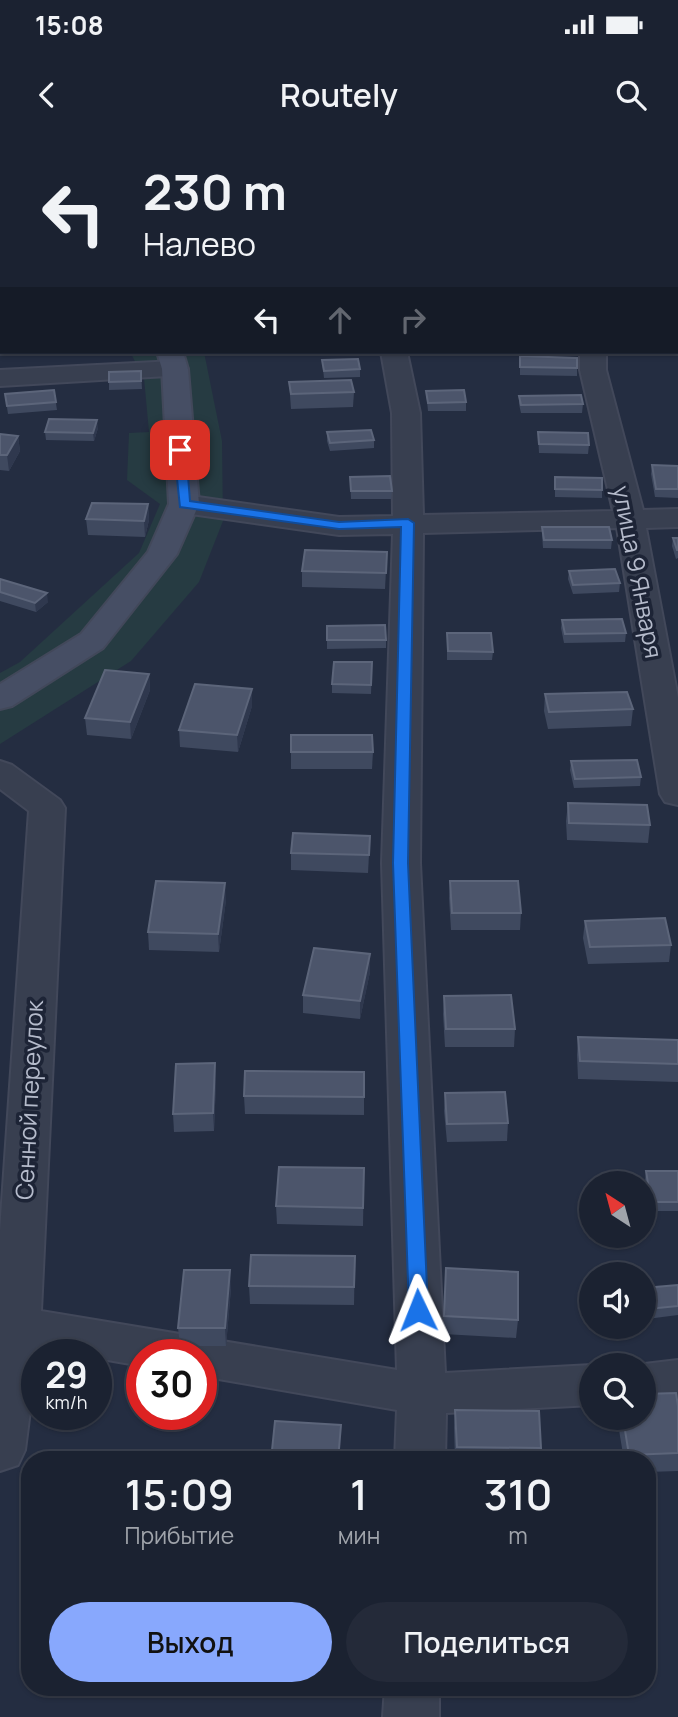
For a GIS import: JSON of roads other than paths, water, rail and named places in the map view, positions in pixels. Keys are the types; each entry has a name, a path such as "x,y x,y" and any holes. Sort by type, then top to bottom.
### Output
{"main road":[{"path":"0,699 92,641 162,554 184,504 172,361"}],"street":[{"path":"394,354 406,413 408,523 401,863 422,1394 419,1451"},
{"name":"улица 9 Января","path":"593,354 593,370 630,519 678,794"},
{"path":"0,378 172,361"},
{"path":"184,504 339,526 678,518"},
{"name":"Сенной переулок","path":"0,772 47,808 17,1326 0,1450"},
{"path":"17,1326 126,1344"},
{"path":"217,1360 422,1394 579,1386"},
{"path":"656,1381 678,1380"},
{"path":"411,1717 412,1696"}]}
